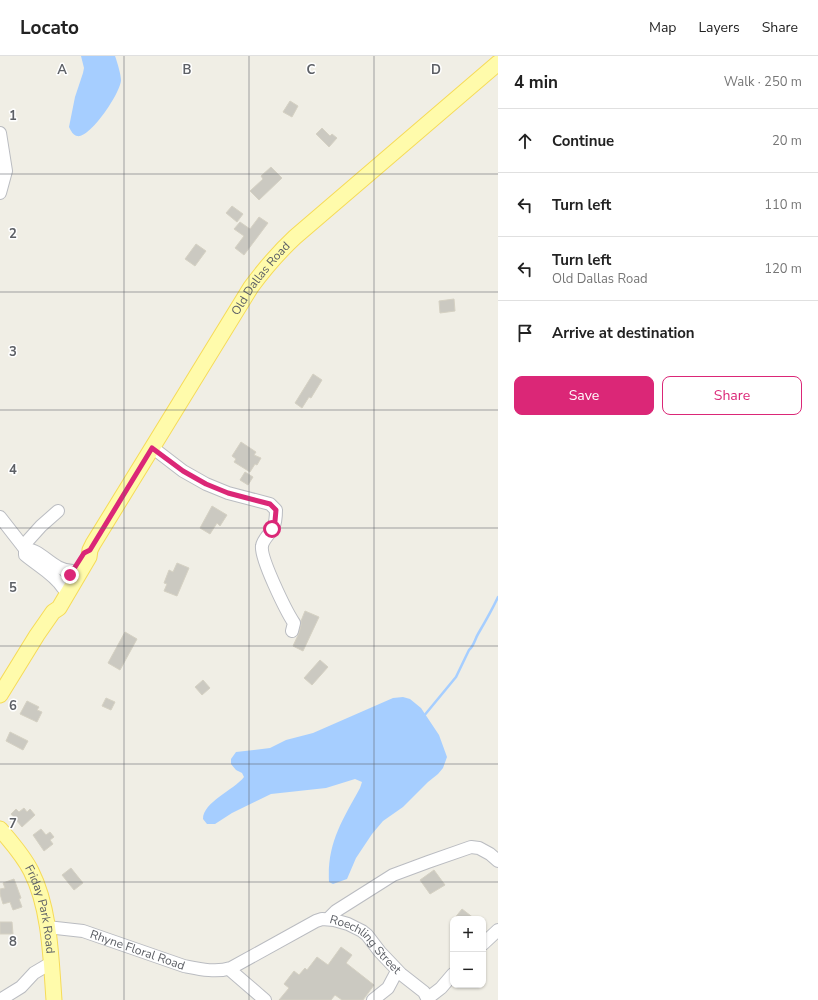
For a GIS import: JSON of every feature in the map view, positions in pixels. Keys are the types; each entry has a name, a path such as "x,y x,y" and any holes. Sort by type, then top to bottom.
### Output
{"main road":[{"name":"Old Dallas Road","path":"0,695 37,635 53,612 59,608 89,557 90,550 152,448 252,287 269,264 301,232 496,68"},
{"name":"Old Dallas Road","path":"53,612 54,603 73,571 84,553 90,550"},
{"name":"Friday Park Road","path":"0,829 31,870 41,898 47,927 54,1000"}],"street":[{"path":"0,133 1,149 6,171 0,193"},
{"path":"152,448 183,471 206,484 228,493 270,504 276,510 275,521 272,529 261,547 269,573 294,623 292,631"},
{"path":"24,547 41,526 58,511"},
{"path":"0,517 24,547 25,555 58,580 63,588"},
{"path":"24,547 31,549 66,571 73,571"},
{"path":"328,919 336,911 393,875 471,847 479,848 490,854 498,861"},
{"name":"Roechling Street","path":"229,969 316,921 328,919 348,924 362,931 397,971 424,992 428,999"},
{"name":"Rhyne Floral Road","path":"47,927 83,931 184,966 213,970 229,969"},
{"path":"486,941 498,930"},
{"path":"0,1000 21,987 34,973 51,963"},
{"path":"229,969 266,1000"},
{"path":"373,1000 388,988 397,971"},
{"path":"428,999 441,988 450,978"}],"water":[{"path":"81,56 115,56 121,80 120,86 111,104 97,123 83,135 77,136 73,134 69,127 75,97 84,68"},
{"path":"403,697 410,699 421,708 439,735 447,757 443,768 438,774 403,807 383,821 372,834 356,858 347,879 333,884 329,882 329,868 330,856 337,833 362,782 355,779 326,788 271,794 232,813 215,824 207,824 203,819 204,813 208,807 244,777 242,773 236,770 231,764 231,759 236,752 270,748 286,740 313,733 393,698"}],"building":[{"path":"290,101 298,106 292,117 283,112"},
{"path":"322,128 330,136 332,134 337,138 329,147 316,134"},
{"path":"271,167 282,178 259,200 250,191 263,179 261,176"},
{"path":"232,206 243,214 237,222 226,213"},
{"path":"259,217 268,223 244,255 235,248 244,236 234,229 240,222 250,229"},
{"path":"196,244 206,251 195,266 185,259"},
{"path":"454,299 455,311 440,313 439,301"},
{"path":"313,374 322,380 311,398 309,397 302,408 295,403"},
{"path":"241,442 256,452 254,455 261,458 250,472 234,462 236,459 232,456"},
{"path":"245,472 253,477 248,485 240,480"},
{"path":"212,506 227,515 220,526 217,523 210,534 200,528"},
{"path":"177,563 189,568 177,596 164,591 167,584 164,583 169,570 173,572"},
{"path":"305,611 319,617 303,651 293,646 299,633 301,621"},
{"path":"125,632 137,639 120,670 108,663"},
{"path":"320,660 328,667 312,685 304,678"},
{"path":"203,680 210,688 202,695 195,687"},
{"path":"106,698 115,702 111,710 102,706"},
{"path":"27,701 39,707 37,710 42,712 37,722 20,714"},
{"path":"10,732 28,741 23,750 6,741"},
{"path":"24,808 27,812 30,809 35,815 22,827 11,814 16,809 19,812"},
{"path":"41,829 46,835 50,832 54,837 50,840 53,844 44,851 33,835"},
{"path":"71,868 83,883 74,890 62,875"},
{"path":"434,870 445,885 430,894 420,880"},
{"path":"14,879 21,898 19,899 22,907 13,910 10,902 3,904 0,889 5,888 3,883"},
{"path":"462,909 471,916 456,916"},
{"path":"0,922 12,922 13,934 0,934"},
{"path":"341,947 352,955 346,963 374,985 363,1000 342,1000 335,995 331,1000 279,1000 289,988 284,984 294,971 299,975 305,968 307,970 317,957 328,965"}],"waterway":[{"path":"423,717 456,677 498,597"}],"route":[{"path":"70,575 84,553 90,550 152,448 183,471 206,484 228,493 270,504 276,510 275,521 272,529"}]}
